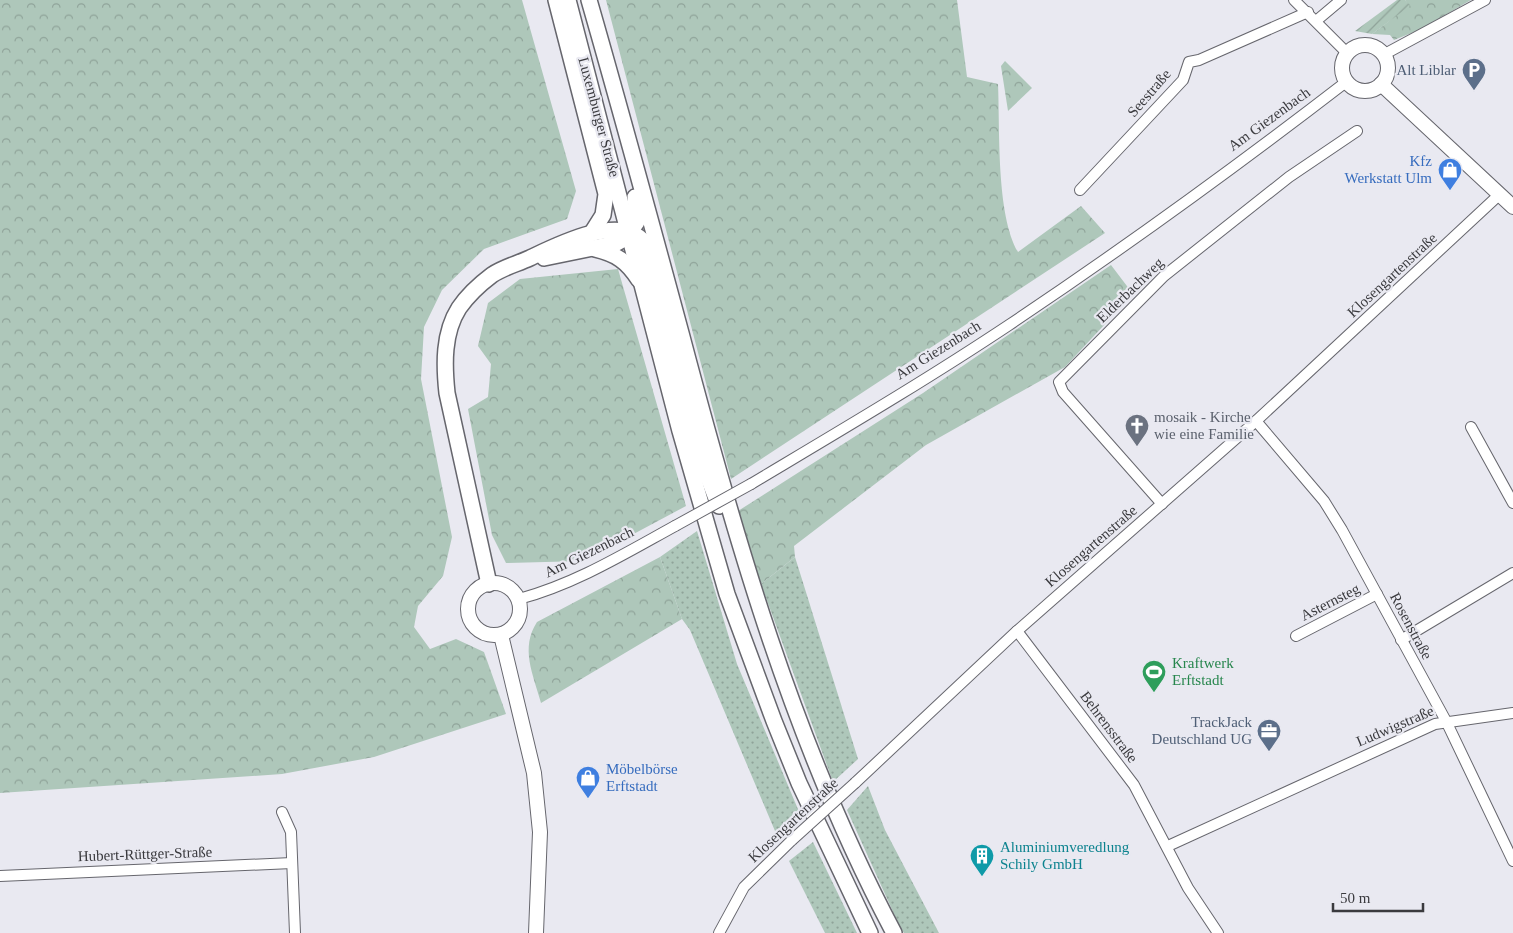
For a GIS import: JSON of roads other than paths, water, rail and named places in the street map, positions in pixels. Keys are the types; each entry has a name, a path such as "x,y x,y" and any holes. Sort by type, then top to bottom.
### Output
{"main road":[{"path":"556,0 606,194 603,215 592,241"},
{"name":"Luxemburger Straße","path":"568,0 644,286 680,431 727,594 796,774 870,933"},
{"name":"Luxemburger Straße","path":"589,0 621,110"},
{"path":"1363,46 1378,50 1383,55 1387,70 1381,84 1376,88 1364,91 1357,90 1346,82 1342,70 1347,53 1363,46"},
{"path":"1381,84 1513,207"},
{"path":"488,584 447,393 446,348 455,316 473,291 502,269 528,259 592,241 617,243 630,233 638,216 623,148 621,110"},
{"path":"621,110 714,457 758,602 824,783 852,849 894,933"},
{"path":"630,233 641,239 646,247 707,476 743,576 758,602"},
{"path":"592,241 624,260 644,286"},
{"path":"488,584 506,586 519,599 521,607 518,621 511,630 501,635 483,633 475,628 468,614 472,596 482,586 488,584"},
{"path":"501,635 534,773 540,832 536,933"}],"street":[{"path":"1294,0 1347,53"},
{"path":"1316,21 1341,0"},
{"path":"1383,55 1486,0"},
{"name":"Seestraße","path":"1080,190 1183,80 1189,62 1216,53 1308,12"},
{"name":"Am Giezenbach","path":"519,599 580,578 751,484 846,427 1008,325 1158,222 1346,82"},
{"name":"Elderbachweg","path":"1162,504 1063,392 1059,382 1164,276 1289,177 1357,131"},
{"name":"Klosengartenstraße","path":"719,933 723,921 744,887 792,840 1017,631 1256,421 1500,194"},
{"name":"Rosenstraße","path":"1256,421 1324,501 1446,721 1513,861"},
{"path":"1471,427 1513,503"},
{"path":"1401,640 1513,573"},
{"name":"Asternsteg","path":"1296,636 1377,594"},
{"name":"Behrensstraße","path":"1017,631 1093,728 1134,785 1168,846 1188,888 1218,933"},
{"name":"Ludwigstraße","path":"1168,846 1322,775 1446,721 1513,713"},
{"path":"282,812 291,832 295,933"},
{"name":"Hubert-Rüttger-Straße","path":"0,876 292,863"}],"place":[{"name":"Alt Liblar","path":"1474,91"},
{"name":"Kfz Werkstatt Ulm","path":"1450,191"},
{"name":"mosaik - Kirche wie eine Familie","path":"1137,447"},
{"name":"Kraftwerk Erftstadt","path":"1154,693"},
{"name":"TrackJack Deutschland UG","path":"1269,752"},
{"name":"Möbelbörse Erftstadt","path":"588,799"},
{"name":"Aluminiumveredlung Schily GmbH","path":"982,877"}]}
